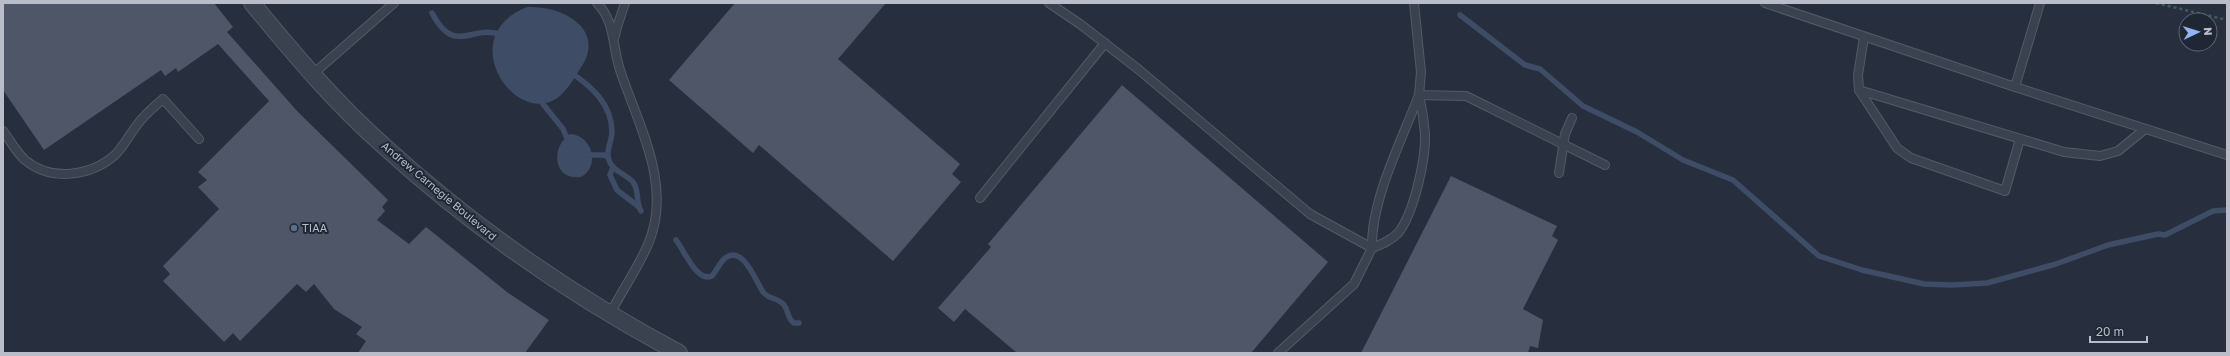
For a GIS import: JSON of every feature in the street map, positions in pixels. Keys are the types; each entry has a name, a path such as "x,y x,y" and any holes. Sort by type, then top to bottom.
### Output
{"street":[{"name":"Andrew Carnegie Boulevard","path":"252,3 313,74 384,147 466,217 520,256 610,314 679,353"}],"lane":[{"path":"313,74 394,3"},
{"path":"597,3 608,16 620,72 652,162 657,194 655,217 650,240 610,314"},
{"path":"615,47 617,27 625,3"},
{"path":"1049,3 1105,43 1310,214 1372,248 1385,243 1399,232 1412,202 1424,150 1425,135 1419,95 1421,72 1414,3"},
{"path":"1765,3 2015,87 2227,155"},
{"path":"2015,87 2040,3"},
{"path":"1864,37 1858,75 1859,90 1897,148 1911,158 2005,191 2020,139"},
{"path":"980,198 1105,43"},
{"path":"1859,90 2064,152 2100,156 2118,151 2145,129"},
{"path":"1419,95 1466,96 1605,165"},
{"path":"1278,353 1354,284 1372,248 1376,210 1419,95"},
{"path":"3,131 24,159 44,171 56,173 87,172 107,162 117,153 137,124 163,99 199,139"},
{"path":"1559,173 1565,134 1572,118"}],"path":[{"path":"2156,3 2227,20"}],"water":[{"path":"527,7 540,7 567,15 577,22 585,31 588,42 587,55 580,69 564,92 552,101 536,104 520,98 507,87 497,72 493,54 495,36 506,20"},
{"path":"570,134 578,136 584,140 591,152 591,166 581,177 572,177 565,174 560,169 558,162 557,154 559,147"}],"building":[{"path":"3,3 214,3 233,27 227,32 298,112 388,200 382,207 385,211 377,220 409,244 426,227 507,292 549,320 525,353 358,353 366,341 356,334 362,327 334,309 314,284 306,292 297,284 240,341 233,333 224,342 163,281 170,274 163,266 219,209 198,187 207,180 198,172 269,101 218,44 178,72 176,68 165,76 161,70 44,150 3,90"},
{"path":"735,3 886,3 838,59 960,164 952,174 961,182 893,261 759,145 753,153 669,80"},
{"path":"1122,85 1328,262 1251,353 1017,353 965,309 954,322 938,308 991,247 988,244"},
{"path":"1451,176 1557,226 1552,236 1558,240 1523,309 1543,320 1538,348 1530,346 1528,353 1361,353"}],"waterway":[{"path":"432,13 440,26 448,33 456,36 491,32 502,35"},
{"path":"1460,15 1525,65 1540,69 1583,106 1637,132 1683,160 1733,180 1819,256 1862,270 1924,284 1952,285 1987,283 2056,264 2108,245 2158,234 2165,235 2213,211 2227,210"},
{"path":"570,72 593,90 604,104 611,122 612,132 608,153 609,161 635,185 638,204 641,211"},
{"path":"541,97 543,104 563,129 569,143"},
{"path":"585,155 604,155 608,157"},
{"path":"613,167 610,175 617,190 639,207"},
{"path":"676,240 691,264 701,275 706,277 712,276 723,260 730,256 736,256 742,259 748,265 763,292 782,303 786,307 792,321 794,323 799,323"}],"place":[{"name":"TIAA","path":"294,228"}]}
